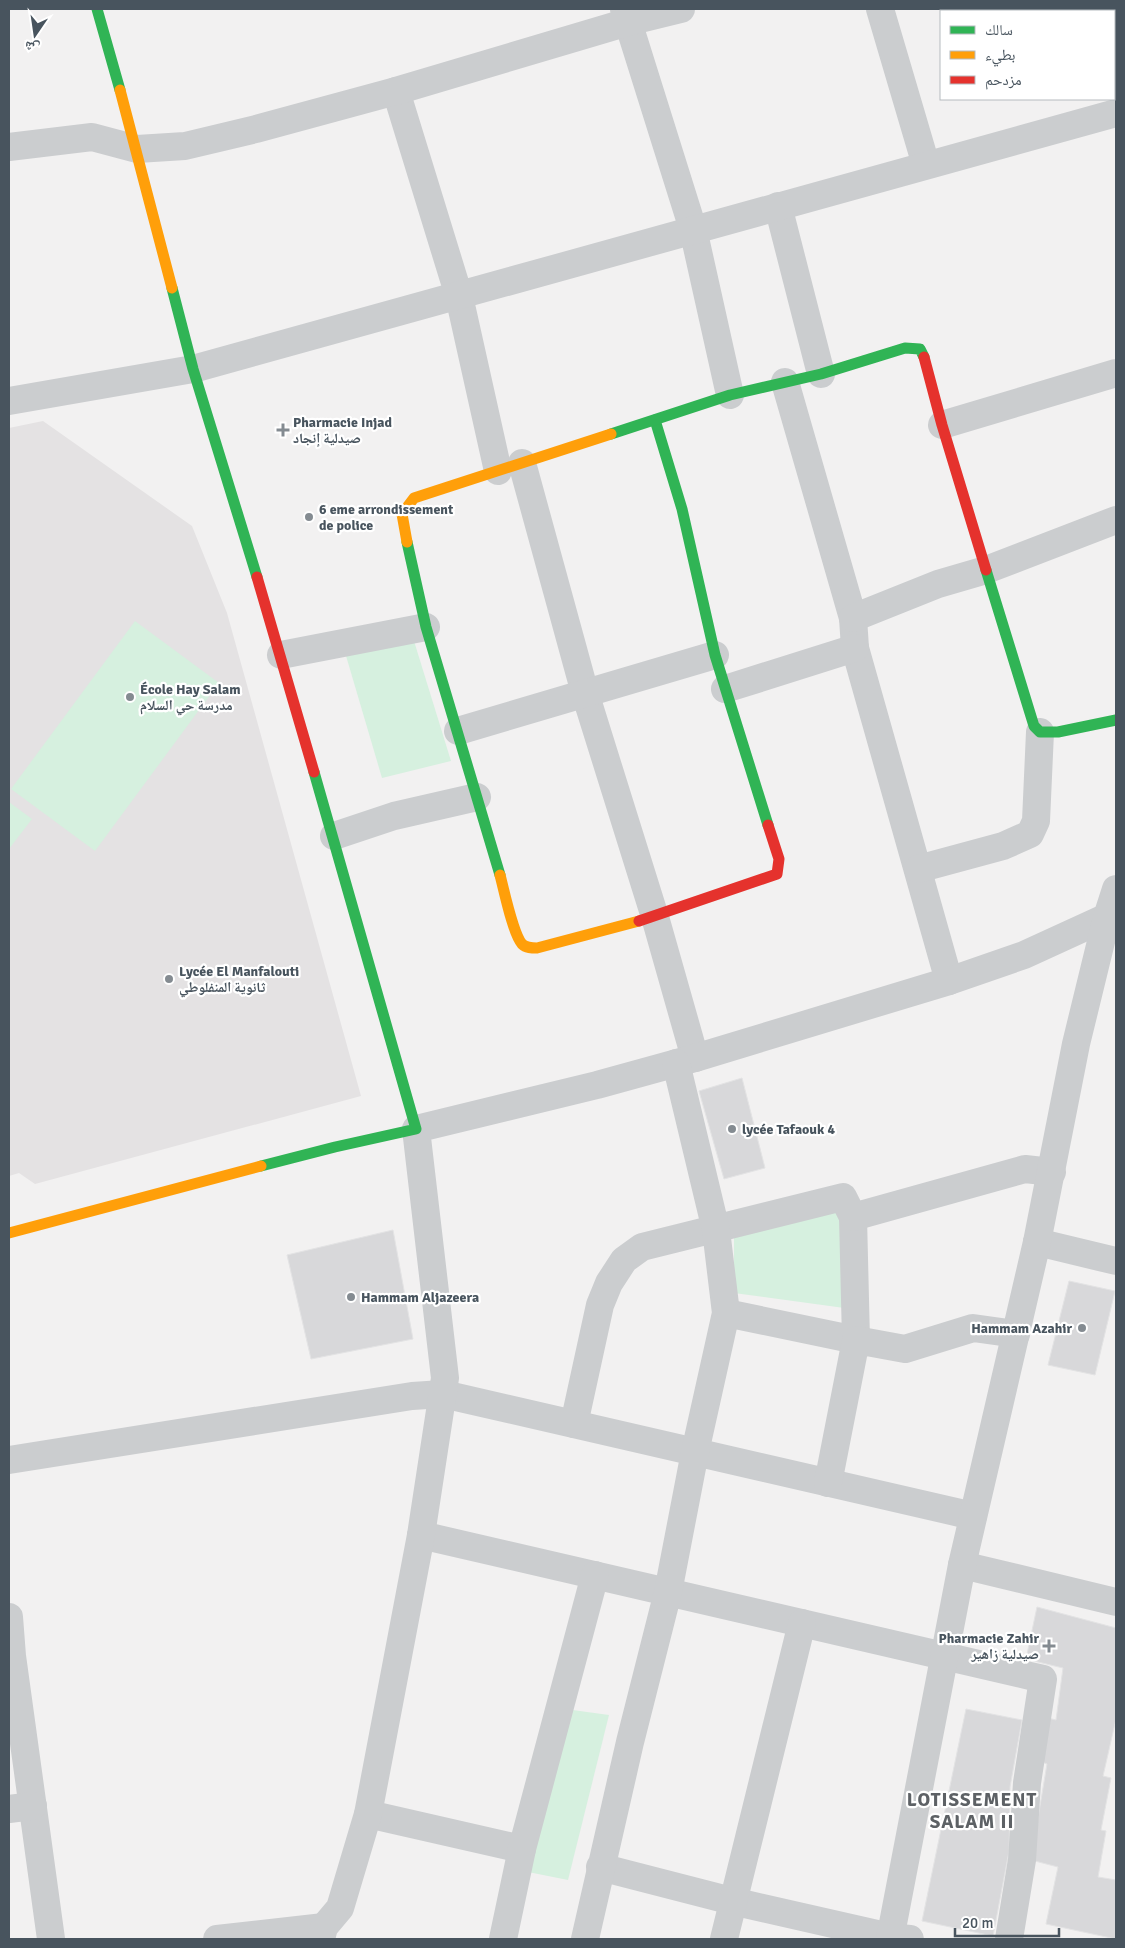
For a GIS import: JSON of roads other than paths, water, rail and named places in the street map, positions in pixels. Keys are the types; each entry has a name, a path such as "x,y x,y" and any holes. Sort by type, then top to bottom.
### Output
{"street":[{"path":"97,9 137,148 193,369 281,654 416,1129 445,1378 421,1535 368,1814 340,1908 322,1933 217,1939"},
{"path":"9,147 92,138 137,148 185,146 396,91 626,16 681,9"},
{"path":"880,9 926,165"},
{"path":"626,16 693,229 730,395"},
{"path":"396,91 510,467 585,694 655,917 685,1061 716,1230 726,1313 695,1452 668,1592 584,1939"},
{"path":"9,401 193,369 1116,113"},
{"path":"778,206 821,374"},
{"path":"655,420 682,509 715,655 779,859 779,869 777,874 769,878 655,917 537,948 528,948 521,945 426,627 402,514 414,498 730,395 821,374 905,348 920,349 924,354 942,425 1034,726 1040,732 1058,732 1116,720"},
{"path":"942,425 1116,373"},
{"path":"785,382 853,618 855,648 949,981"},
{"path":"853,618 938,584 986,570 1116,520"},
{"path":"281,654 426,627"},
{"path":"725,689 855,648"},
{"path":"458,731 715,655"},
{"path":"918,869 1003,846 1030,834 1036,821 1040,732"},
{"path":"334,836 394,816 477,797"},
{"path":"600,1867 732,1901 897,1938 944,1656 962,1565 1037,1242 1076,1044 1111,918 1116,889"},
{"path":"9,1233 335,1148 597,1085 685,1061 949,981 1024,955 1111,918"},
{"path":"853,1217 1025,1169 1052,1172"},
{"path":"574,1424 600,1305 609,1283 624,1260 642,1247 843,1197 853,1217 856,1340 828,1483"},
{"path":"1037,1242 1116,1262"},
{"path":"726,1313 905,1349 973,1328 1016,1334"},
{"path":"9,1460 402,1398 443,1394 973,1516"},
{"path":"421,1535 1043,1678 1027,1783 1022,1860 1009,1939"},
{"path":"962,1565 1116,1602"},
{"path":"503,1939 522,1849 595,1575"},
{"path":"9,1617 21,1808 51,1939"},
{"path":"724,1939 802,1623"},
{"path":"368,1814 522,1849"}],"place":[{"name":"Pharmacie Injad صيدلية إنجاد","path":"283,430"},
{"name":"6 eme arrondissement de police","path":"309,517"},
{"name":"École Hay Salam مدرسة حي السلام","path":"130,697"},
{"name":"Lycée El Manfalouti ثانوية المنفلوطي","path":"169,979"},
{"name":"lycée Tafaouk 4","path":"732,1129"},
{"name":"Hammam Aljazeera","path":"351,1297"},
{"name":"Hammam Azahir","path":"1082,1328"},
{"name":"Pharmacie Zahir صيدلية زاهير","path":"1049,1646"}],"district":[{"name":"LOTISSEMENT SALAM II","path":"972,1810"}]}
